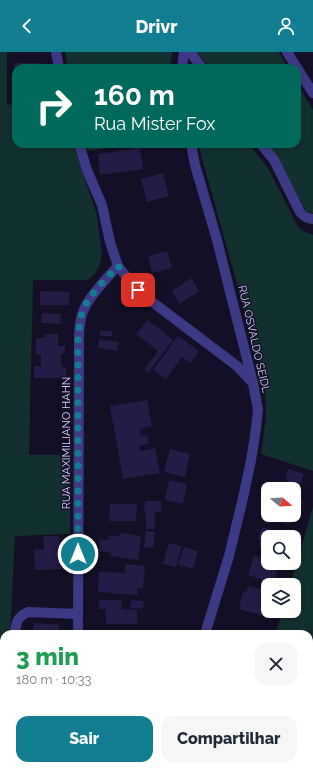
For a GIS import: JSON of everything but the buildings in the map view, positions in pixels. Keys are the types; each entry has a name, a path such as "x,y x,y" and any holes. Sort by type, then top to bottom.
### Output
{"street":[{"path":"56,52 58,64"},
{"path":"182,64 184,52"},
{"path":"190,52 199,64"},
{"path":"287,52 295,64"},
{"path":"301,74 313,93"},
{"path":"80,148 87,170 102,205 110,242 118,266 147,298 237,366 253,383"},
{"name":"RUA OSVALDO SEIDL","path":"192,148 195,165 217,240 253,383 258,410 251,460 243,498 229,556 206,630"},
{"path":"264,148 274,160 300,212 307,218 313,219"},
{"name":"RUA MAXIMILIANO HAHN","path":"78,630 79,327 84,308 101,284 118,266"},
{"path":"15,630 16,625 21,615 28,612 78,614"}],"green space":[{"path":"0,52 7,52 7,105 12,104 12,148 74,148 96,212 102,251 100,264 95,274 88,280 33,280 29,455 71,455 70,534 15,536 10,630 0,630"},
{"path":"65,52 172,52 170,64 67,64"},
{"path":"197,52 279,52 286,64 206,64"},
{"path":"301,90 313,110 313,213 306,211 276,156 270,148 301,148"},
{"path":"86,148 107,148 87,151"},
{"path":"199,148 252,148 268,168 298,227 313,235 313,471 261,454 266,416 265,390 261,370"},
{"path":"313,507 313,630 277,630 280,618 301,618 301,578 292,578 294,570 301,570 301,548"}],"route":[{"path":"78,554 79,327 84,308 101,284 118,266 138,290"}]}
